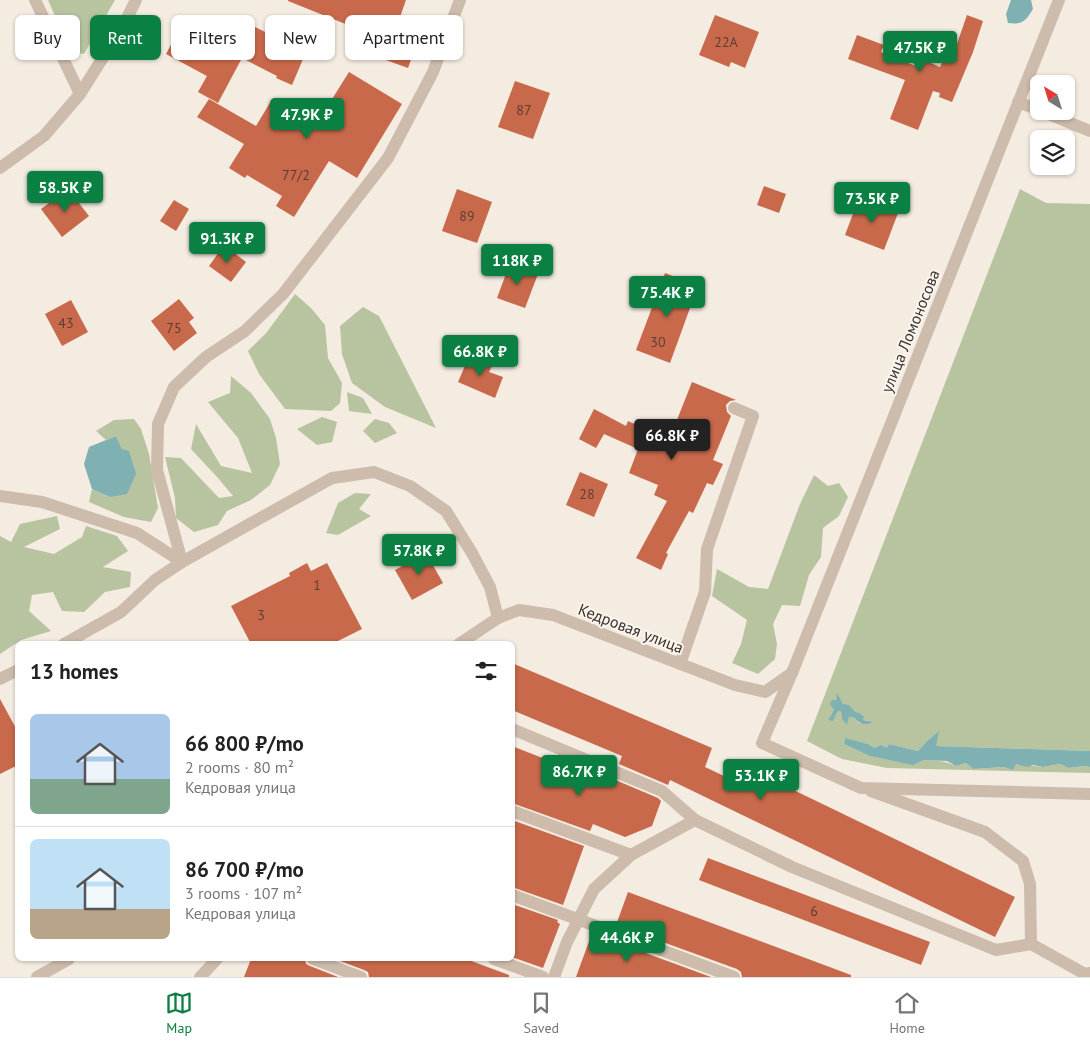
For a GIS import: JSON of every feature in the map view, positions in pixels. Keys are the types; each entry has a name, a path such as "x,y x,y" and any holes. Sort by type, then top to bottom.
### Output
{"street":[{"path":"35,0 80,94"},
{"path":"0,168 44,136 80,94 124,24 136,0"},
{"path":"182,562 157,470 158,424 174,387 206,357 245,331 283,294 388,158 433,72 460,0"},
{"name":"улица Ломоносова","path":"861,788 762,744 792,673 1059,0"},
{"path":"1018,102 1030,107"},
{"path":"1064,120 1090,130"},
{"path":"680,664 705,592 707,548 753,416 734,408"},
{"path":"69,641 121,612 155,580 182,562 332,478 374,472 410,486 446,511 490,587 498,618"},
{"path":"0,496 42,502 137,533 182,562"},
{"name":"Кедровая улица","path":"464,641 498,618 519,610 552,615 735,685 765,692 792,673"},
{"path":"0,679 15,672"},
{"path":"515,730 662,791 695,820 792,866 996,950 1031,944 1086,975"},
{"path":"861,788 1090,794"},
{"path":"861,788 985,832 1023,860 1030,884 1031,944"},
{"path":"515,812 631,855"},
{"path":"554,977 567,942 594,889 631,855 695,820"},
{"path":"515,896 734,977"},
{"path":"37,977 65,961"},
{"path":"200,977 215,961"},
{"path":"318,961 362,977"},
{"path":"499,961 543,977"}],"green space":[{"path":"48,0 115,0 106,15 90,15 90,44 84,54 80,53 80,15 55,15"},
{"path":"1020,189 1046,203 1090,204 1090,751 935,746 938,732 918,751 889,744 886,748 875,748 868,744 845,739 844,744 861,752 891,760 933,760 956,766 966,763 973,769 1003,767 1013,770 1015,764 1043,767 1060,764 1069,768 1090,767 1090,773 887,768 842,759 807,741","holes":["837,695 843,704 863,720 869,721 859,723 853,717 849,717 847,724 840,711 828,720 834,710"]},
{"path":"295,294 311,308 325,325 328,358 342,383 340,403 331,411 285,409 259,374 248,351 267,332"},
{"path":"363,307 379,316 436,428 385,407 352,383 342,354 340,326"},
{"path":"231,376 251,393 270,419 276,438 280,464 270,485 251,500 227,511 218,525 194,532 176,518 175,498 165,457 181,458 219,498 233,496 191,449 196,424 221,466 252,473 238,438 208,402 230,393"},
{"path":"347,392 363,398 372,414 349,411"},
{"path":"322,417 337,422 332,442 317,445 297,429"},
{"path":"134,419 141,429 149,454 158,508 151,522 124,517 89,502 92,489 110,497 122,449 116,436 106,440 96,431 114,420"},
{"path":"375,419 389,423 397,433 375,443 363,431"},
{"path":"814,475 828,486 839,483 848,497 839,516 823,528 821,557 809,575 800,606 782,605 773,624 777,644 775,659 758,674 732,663 741,644 747,620 712,596 717,569 749,587 768,589 800,504"},
{"path":"355,493 371,494 359,509 371,516 338,535 326,533 338,503"},
{"path":"57,516 60,529 24,547 54,554 82,537 86,526 117,536 128,551 103,567 131,572 130,587 105,592 84,612 62,611 53,592 32,595 29,611 51,631 15,641 15,644 0,654 0,536 11,542 20,524"}],"water":[{"path":"1011,0 1031,0 1033,9 1028,17 1020,23 1008,23 1006,14"},
{"path":"116,436 122,449 129,451 136,474 127,494 110,497 92,489 84,464 89,447"},
{"path":"837,693 843,704 849,705 855,712 864,717 863,720 873,722 862,724 853,717 849,717 847,725 842,719 840,711 837,712 833,721 828,720 834,710 830,704 832,700 836,700"},
{"path":"939,731 936,746 1090,751 1090,767 1069,768 1060,764 1043,767 1033,765 1028,767 1016,764 1013,770 1003,767 973,769 966,763 956,766 947,761 923,760 913,765 870,756 844,744 845,738 868,744 875,748 881,745 886,748 889,744 918,751"}],"building":[{"path":"406,0 401,15 345,15 345,24 335,20 335,15 323,15 288,1"},
{"path":"715,15 759,32 745,68 731,62 729,67 699,55"},
{"path":"967,15 983,21 973,52 952,102 939,97 940,93 933,91 918,130 890,119 905,80 848,59 857,35 884,45 881,52 918,67 921,59 940,67 944,58 951,61"},
{"path":"255,27 265,32 265,60 303,60 292,85 276,78 277,76 246,60 255,60"},
{"path":"171,45 171,57 166,54"},
{"path":"177,60 241,60 218,103 198,92 207,76"},
{"path":"386,60 411,60 408,68"},
{"path":"349,72 402,104 357,178 329,161 294,217 276,206 282,196 247,175 245,178 229,168 244,144 197,117 209,99 256,126 271,101 314,128"},
{"path":"515,81 550,93 533,139 498,127"},
{"path":"764,186 786,194 779,213 757,205"},
{"path":"68,189 89,216 62,237 41,209"},
{"path":"457,189 492,202 477,243 442,231"},
{"path":"859,198 898,213 884,250 845,235"},
{"path":"174,200 189,209 176,231 160,221"},
{"path":"224,245 246,262 231,282 209,266"},
{"path":"510,263 538,274 525,308 497,298"},
{"path":"665,273 698,286 670,363 636,350"},
{"path":"179,299 194,318 189,322 197,333 174,351 151,321"},
{"path":"71,300 88,332 62,346 45,314"},
{"path":"470,354 493,364 489,372 503,377 495,398 458,382"},
{"path":"692,382 736,400 730,401 726,405 727,412 731,416 713,460 723,464 713,485 707,483 693,513 689,511 666,553 668,554 661,570 636,558 667,501 654,495 658,485 629,473 638,449 604,434 596,448 579,439 594,409 626,426 628,421 669,440"},
{"path":"580,472 608,484 594,517 566,505"},
{"path":"426,553 443,583 412,600 395,570"},
{"path":"307,563 311,571 327,563 362,629 338,641 249,641 231,606 290,576 289,573"},
{"path":"515,664 712,748 705,767 743,785 750,769 1015,897 995,937 670,780 668,785 619,764 622,756 515,711"},
{"path":"0,699 15,726 15,766 0,774"},
{"path":"515,747 611,785 613,779 661,801 652,826 625,837 593,824 590,831 515,804"},
{"path":"515,821 584,846 563,905 515,888"},
{"path":"708,858 930,942 921,965 699,880"},
{"path":"628,892 851,975 851,977 742,977 741,972 737,969 616,925"},
{"path":"515,905 558,920 557,922 560,924 543,968 515,958"},
{"path":"591,936 609,943 610,940 711,977 576,977"},
{"path":"250,961 305,961 306,964 338,977 244,977"},
{"path":"340,961 471,961 509,975 509,977 369,977 368,972"}]}
